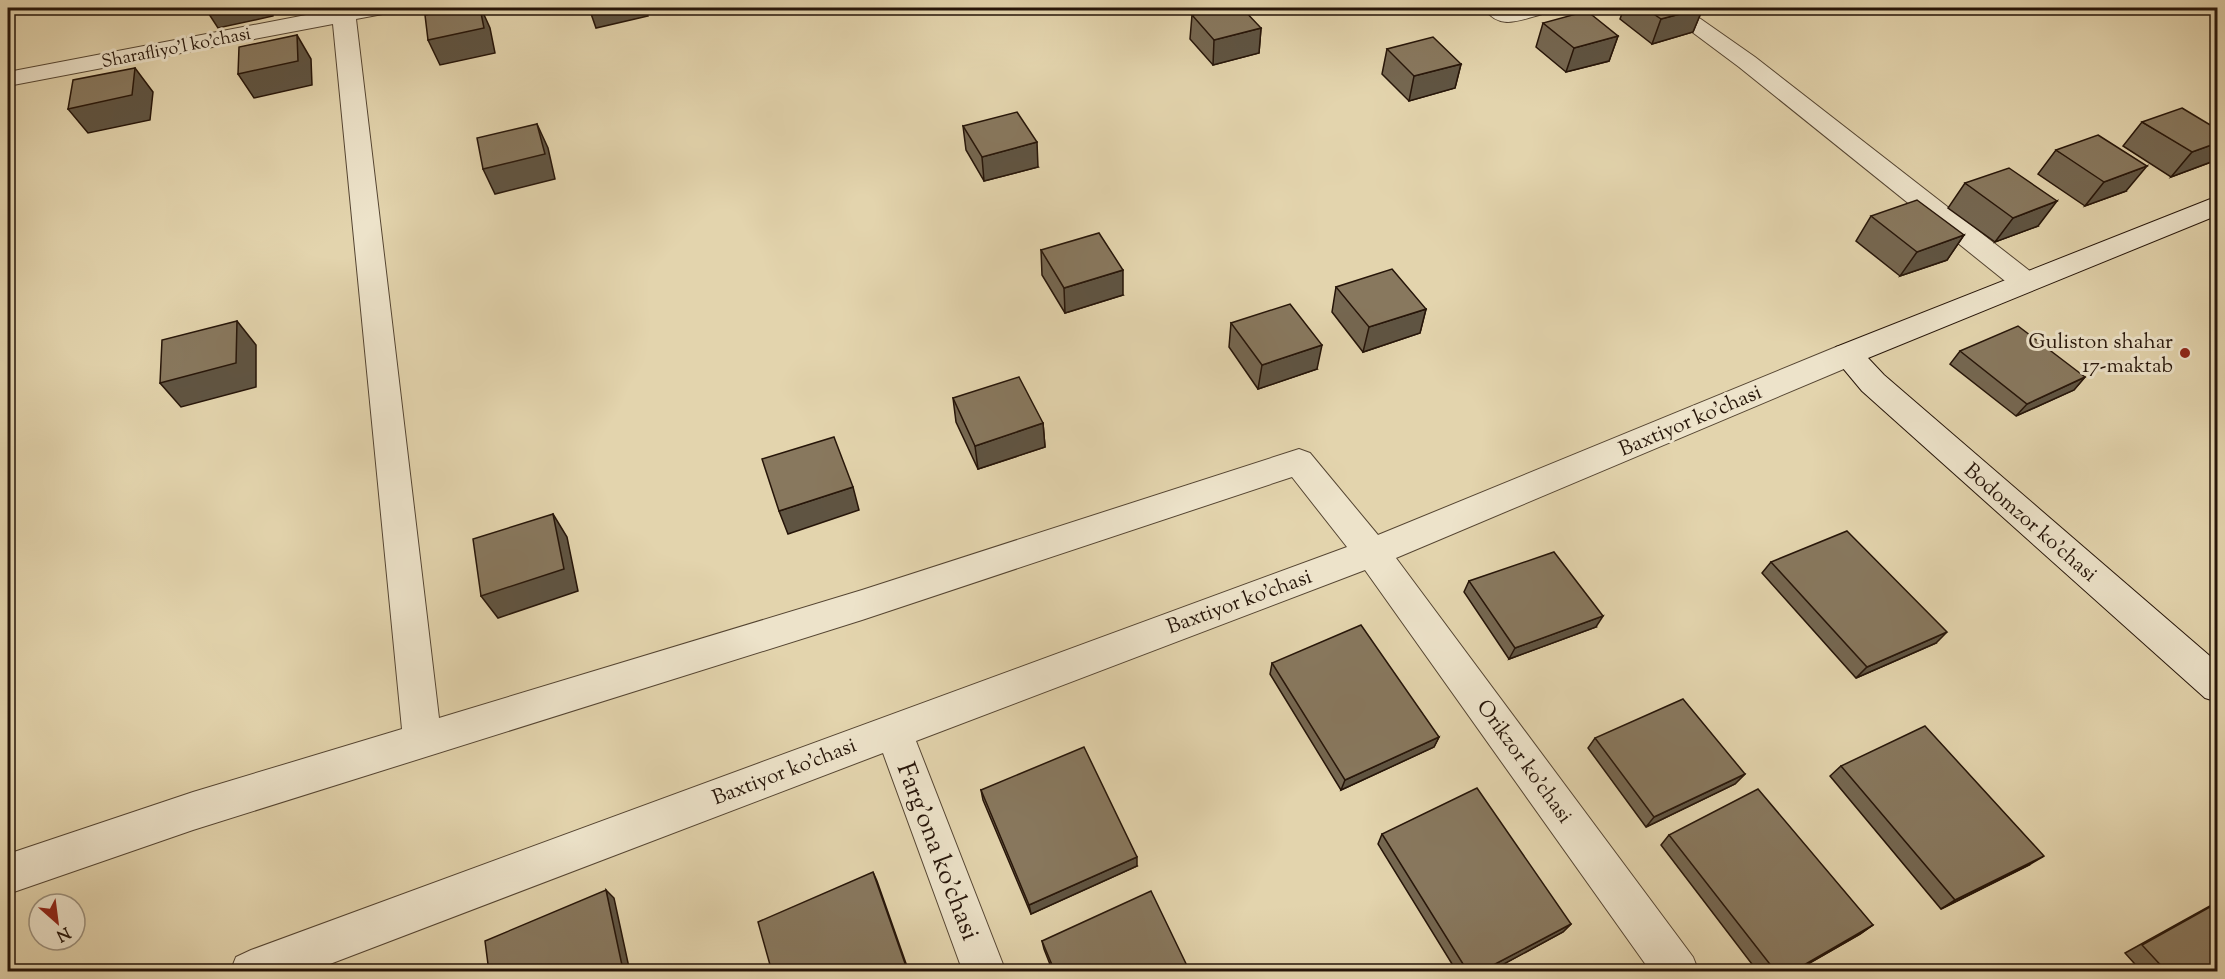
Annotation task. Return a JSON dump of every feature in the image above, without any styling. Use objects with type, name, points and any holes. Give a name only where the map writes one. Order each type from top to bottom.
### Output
[{"type":"street","name":"Sharafliyo'l ko'chasi","points":[[8,79],[343,11],[380,8]]},
{"type":"street","points":[[1495,8],[1505,17],[1538,8]]},
{"type":"street","points":[[1671,8],[1747,62],[2025,282]]},
{"type":"street","points":[[8,874],[194,811],[422,740],[343,11]]},
{"type":"street","name":"Baxtiyor ko'chasi","points":[[276,967],[892,730],[1371,553],[1847,355],[2217,205]]},
{"type":"street","name":"Bodomzor ko'chasi","points":[[1847,355],[1874,383],[2217,686]]},
{"type":"street","name":"Orikzor ko'chasi","points":[[422,740],[862,605],[1299,462],[1400,588],[1678,972]]},
{"type":"street","name":"Farg'ona ko'chasi","points":[[892,730],[912,775],[984,972]]},
{"type":"building","points":[[460,8],[480,8],[484,28],[428,40],[425,15]]},
{"type":"building","points":[[1222,8],[1242,8],[1261,28],[1214,40],[1192,15]]},
{"type":"building","points":[[1645,8],[1703,8],[1661,19]]},
{"type":"building","points":[[1587,11],[1618,36],[1574,48],[1543,23]]},
{"type":"building","points":[[297,35],[298,61],[238,74],[239,47]]},
{"type":"building","points":[[1433,37],[1461,64],[1414,76],[1387,49]]},
{"type":"building","points":[[135,68],[132,95],[68,109],[73,80]]},
{"type":"building","points":[[2182,108],[2217,129],[2217,143],[2192,152],[2142,122]]},
{"type":"building","points":[[1017,112],[1037,142],[982,157],[963,126]]},
{"type":"building","points":[[537,124],[545,154],[483,169],[477,138]]},
{"type":"building","points":[[2098,135],[2147,166],[2104,182],[2056,150]]},
{"type":"building","points":[[2009,168],[2057,201],[2013,218],[1965,183]]},
{"type":"building","points":[[1917,200],[1964,235],[1917,252],[1871,216]]},
{"type":"building","points":[[1099,233],[1123,270],[1064,288],[1041,250]]},
{"type":"building","points":[[1392,269],[1426,309],[1369,327],[1336,287]]},
{"type":"building","points":[[1290,304],[1322,345],[1262,365],[1231,323]]},
{"type":"building","points":[[237,321],[236,363],[160,383],[162,340]]},
{"type":"building","points":[[2018,326],[2085,377],[2027,404],[1960,351]]},
{"type":"building","points":[[1019,377],[1043,423],[975,446],[953,398]]},
{"type":"building","points":[[834,437],[853,487],[779,511],[762,459]]},
{"type":"building","points":[[553,514],[564,569],[481,596],[473,539]]},
{"type":"building","points":[[1847,531],[1947,632],[1867,667],[1771,562]]},
{"type":"building","points":[[1554,552],[1603,616],[1515,648],[1469,581]]},
{"type":"building","points":[[1361,625],[1439,737],[1345,780],[1272,663]]},
{"type":"building","points":[[1683,699],[1745,774],[1654,817],[1595,738]]},
{"type":"building","points":[[1925,726],[2044,856],[1955,900],[1841,766]]},
{"type":"building","points":[[1084,747],[1137,857],[1029,905],[981,790]]},
{"type":"building","points":[[1477,788],[1571,924],[1480,972],[1468,972],[1382,834]]},
{"type":"building","points":[[1758,789],[1873,925],[1792,972],[1776,972],[1669,835]]},
{"type":"building","points":[[873,872],[908,972],[772,972],[758,922]]},
{"type":"building","points":[[606,890],[623,970],[620,972],[489,972],[485,941]]},
{"type":"building","points":[[1151,891],[1190,972],[1055,972],[1042,941]]},
{"type":"building","points":[[2217,903],[2217,972],[2167,972],[2142,945]]},
{"type":"place","name":"Guliston shahar 17-maktab","points":[[2185,353]]}]
